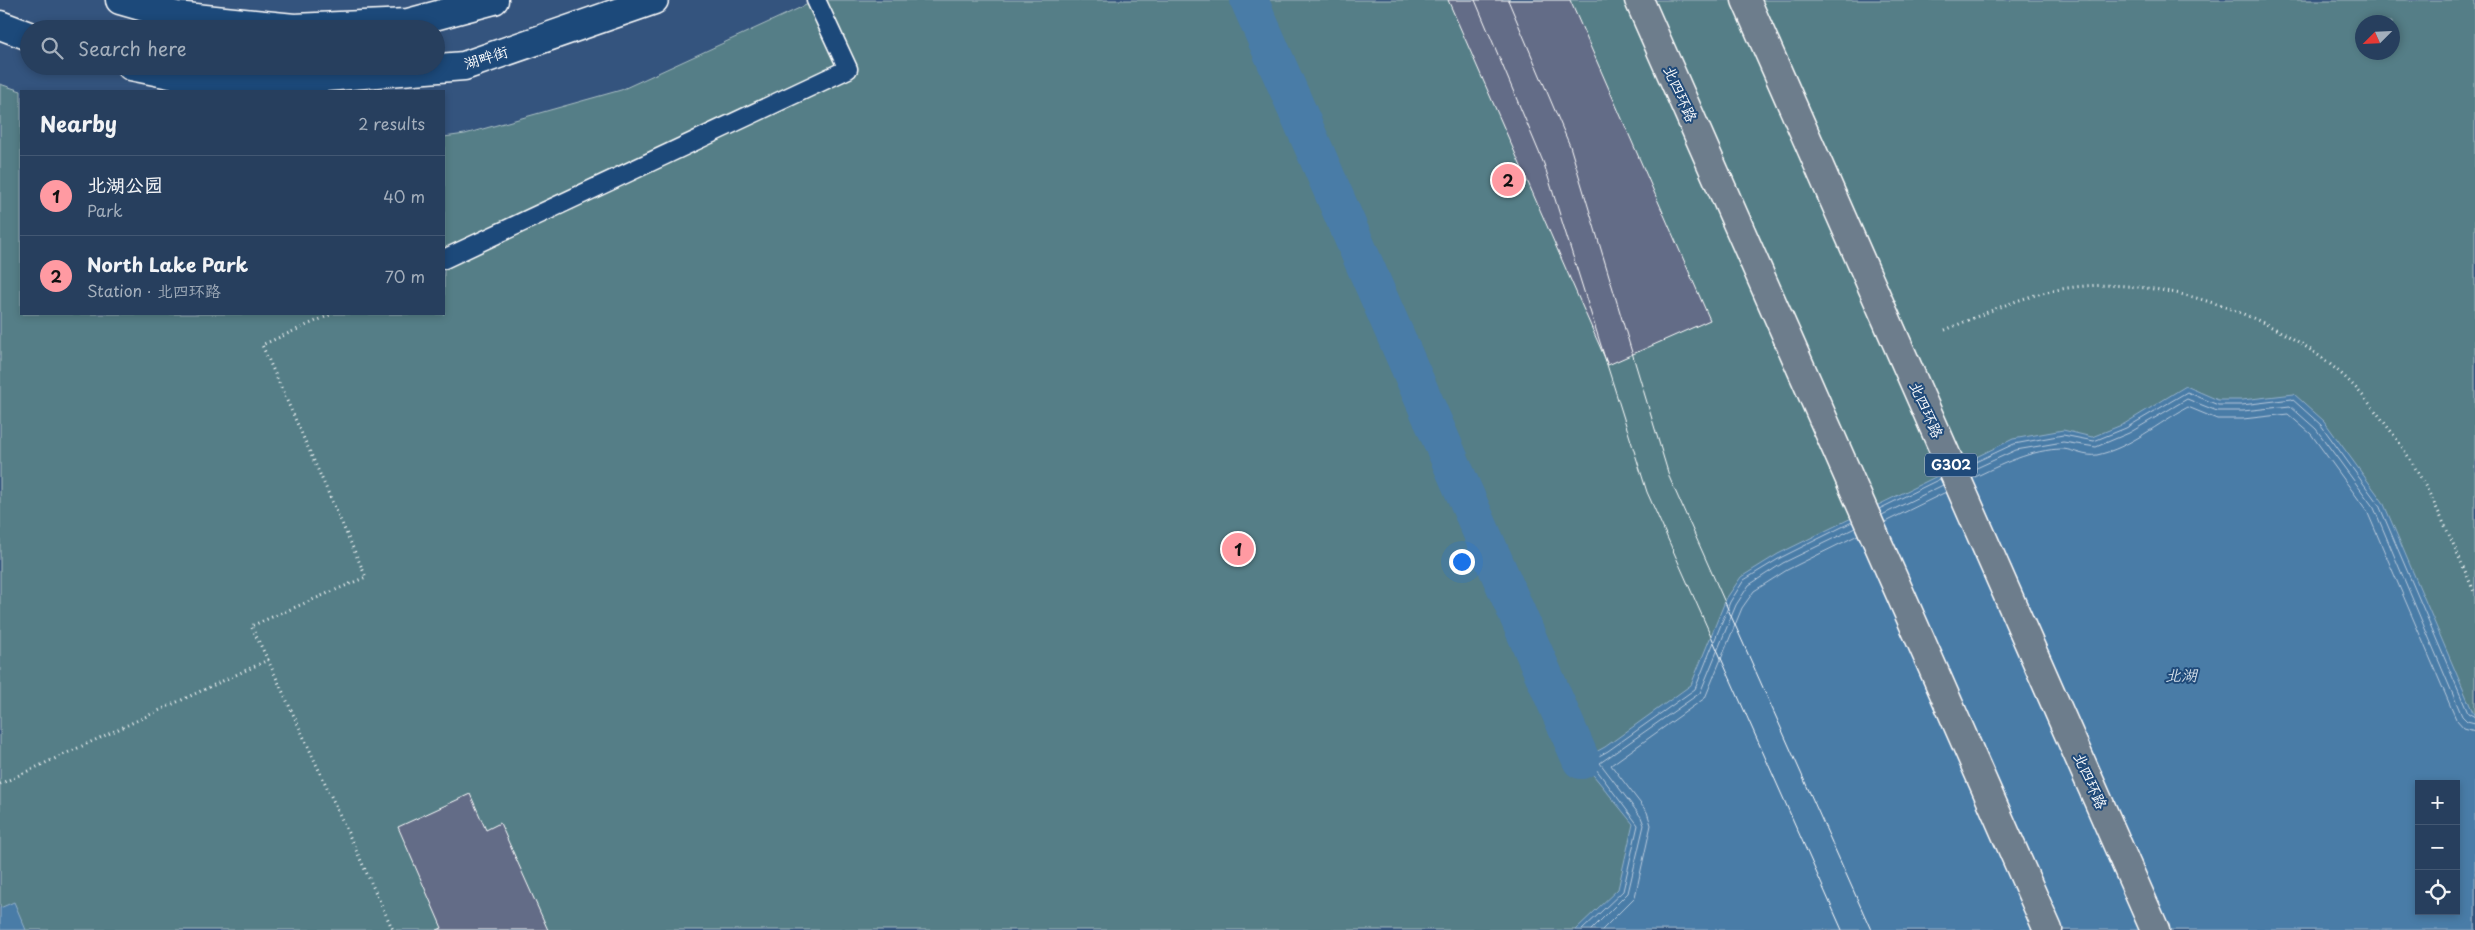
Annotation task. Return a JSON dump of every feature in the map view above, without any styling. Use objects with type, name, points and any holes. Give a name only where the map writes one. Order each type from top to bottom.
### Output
[{"type":"highway","name":"北四环路","points":[[1639,0],[2048,930]]},
{"type":"highway","name":"北四环路","points":[[1746,0],[2155,930]]},
{"type":"main road","points":[[120,0],[176,16],[215,20]]},
{"type":"main road","points":[[419,20],[494,0]]},
{"type":"main road","name":"湖畔街","points":[[445,68],[464,66],[654,0]]},
{"type":"main road","points":[[0,25],[20,33]]},
{"type":"main road","name":"湖畔街","points":[[175,75],[224,85],[350,75]]},
{"type":"lane","points":[[445,260],[848,69],[816,0]]},
{"type":"path","points":[[1945,330],[1992,310],[2052,291],[2112,284],[2179,293],[2249,315],[2304,346],[2351,383],[2390,431],[2429,490],[2475,594]]},
{"type":"path","points":[[330,315],[262,345],[366,576],[251,626],[393,930]]},
{"type":"path","points":[[0,784],[268,660]]},
{"type":"green space","points":[[817,0],[2475,0],[2475,930],[0,930],[0,84],[20,91],[20,315],[445,315],[445,137],[465,134],[621,90]]},
{"type":"water","name":"北湖","points":[[2186,386],[2218,400],[2242,400],[2294,394],[2324,421],[2383,502],[2475,717],[2475,930],[1575,930],[1618,889],[1633,824],[1581,760],[1605,747],[1691,685],[1726,599],[1741,577],[1778,554],[2013,439],[2063,430],[2092,437],[2124,424]]},
{"type":"water","points":[[14,902],[26,930],[0,930],[0,908]]},
{"type":"building","points":[[1448,0],[1570,0],[1710,320],[1608,365]]},
{"type":"building","points":[[470,794],[486,830],[500,823],[548,930],[437,930],[442,928],[398,827]]},
{"type":"waterway","points":[[1249,0],[1581,760]]},
{"type":"tram line","points":[[1475,0],[1544,164],[1647,492],[1842,930]]},
{"type":"tram line","points":[[1508,0],[1570,146],[1670,479],[1871,930]]},
{"type":"place","name":"North Lake Park","points":[[1508,180]]},
{"type":"place","name":"北湖公园","points":[[1238,549]]}]
